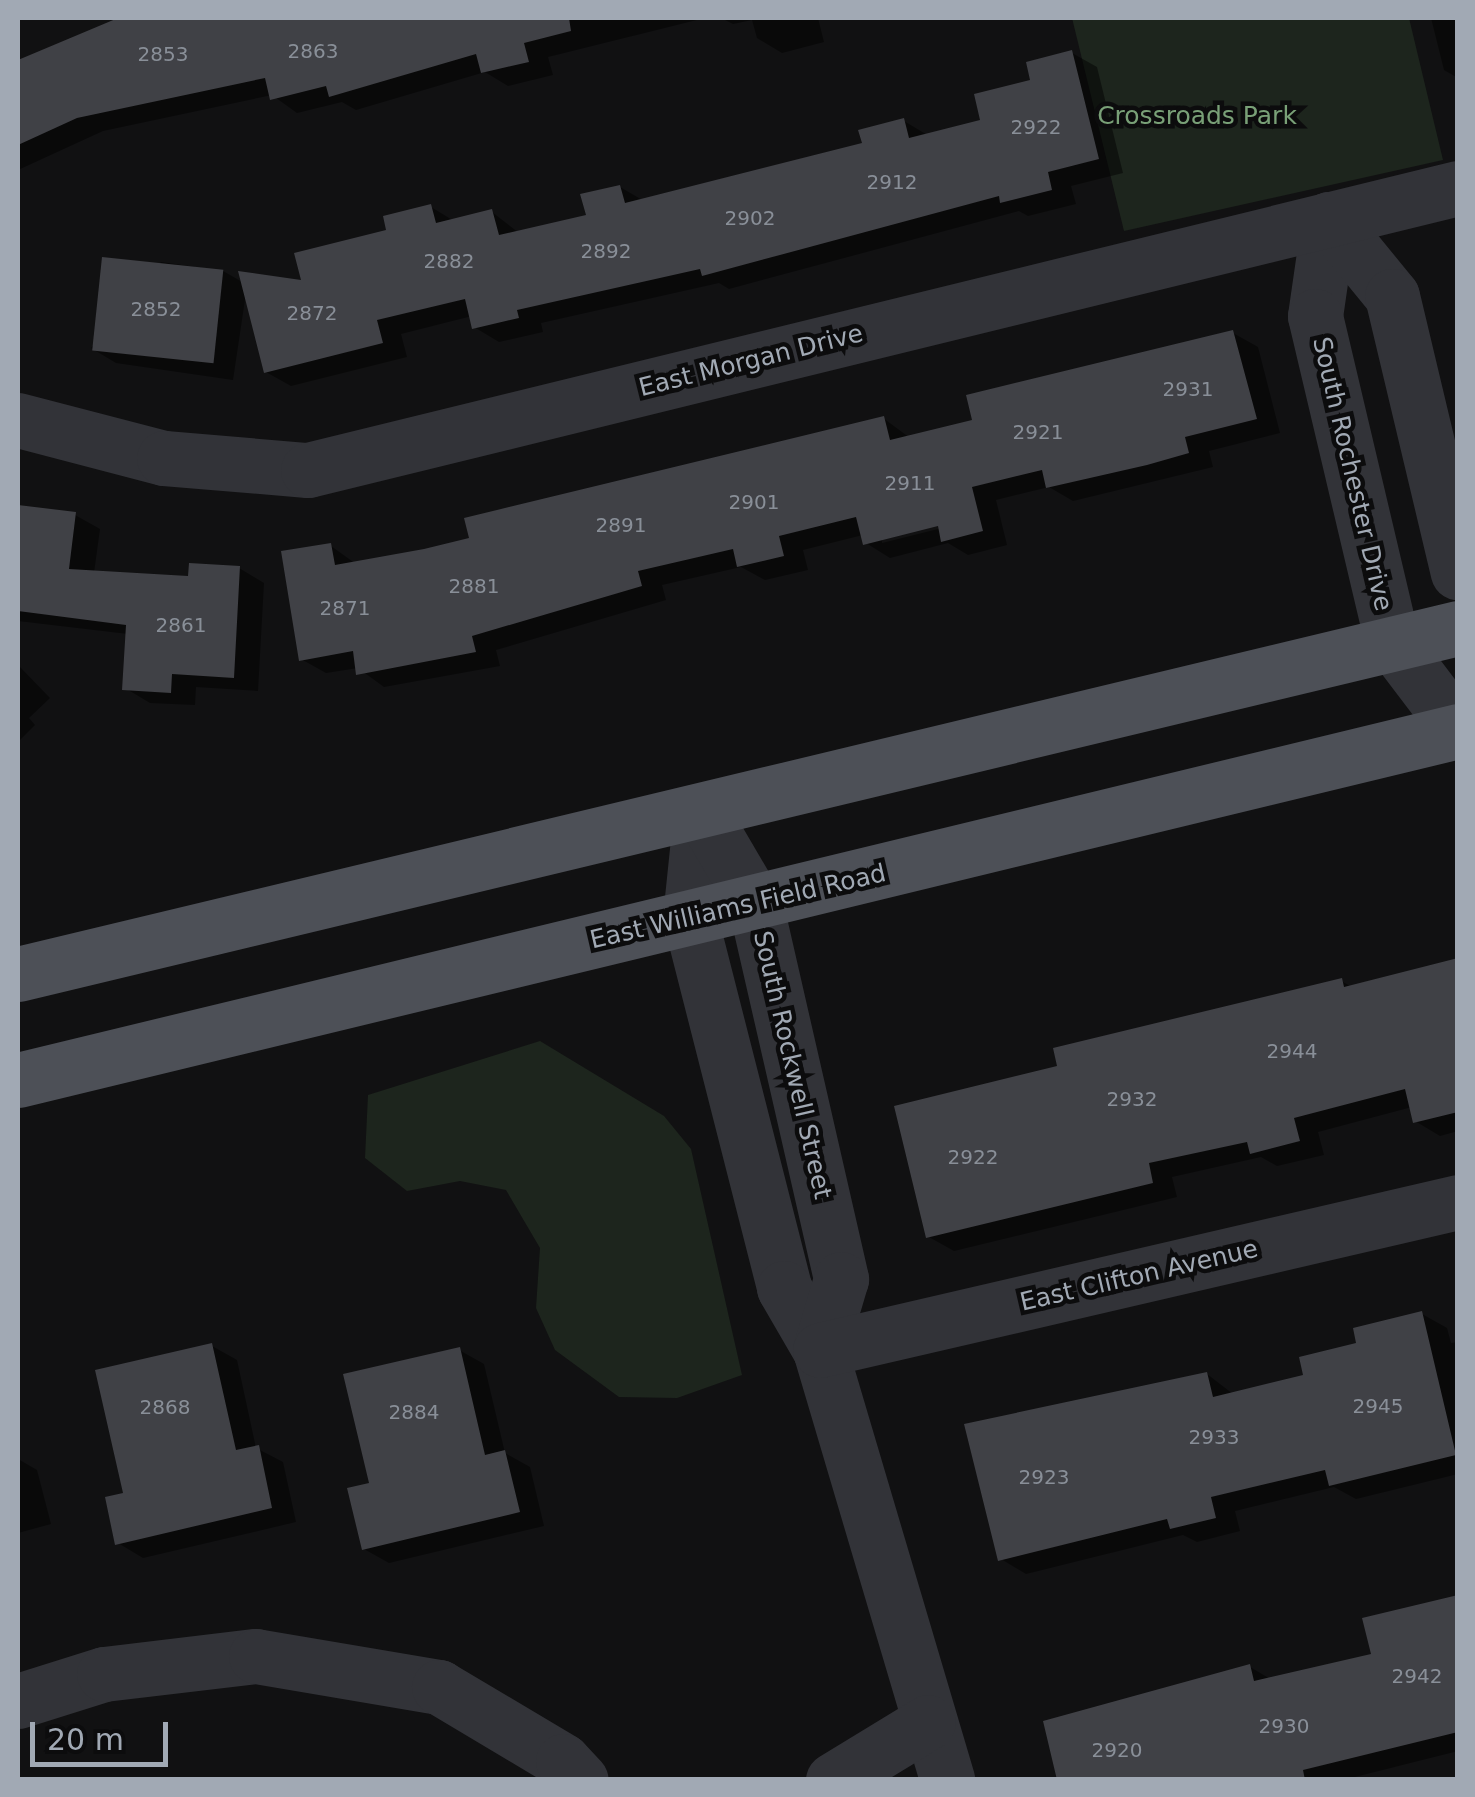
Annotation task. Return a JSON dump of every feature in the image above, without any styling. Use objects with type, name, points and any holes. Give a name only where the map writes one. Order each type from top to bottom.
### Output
[{"type":"main road","points":[[18,974],[1458,628]]},
{"type":"main road","name":"East Williams Field Road","points":[[18,1080],[1458,731]]},
{"type":"street","name":"East Morgan Drive","points":[[29,425],[164,458],[308,470],[1458,188]]},
{"type":"street","points":[[1329,219],[1392,296],[1458,572]]},
{"type":"street","name":"South Rochester Drive","points":[[1329,219],[1314,316],[1392,642],[1458,731]]},
{"type":"street","points":[[701,811],[690,918],[784,1288],[820,1350],[947,1780]]},
{"type":"street","name":"South Rockwell Street","points":[[701,811],[756,903],[841,1278],[820,1350]]},
{"type":"street","name":"East Clifton Avenue","points":[[820,1350],[1458,1202]]},
{"type":"street","points":[[18,1701],[104,1674],[256,1656],[440,1687],[562,1761],[581,1780]]},
{"type":"street","points":[[832,1780],[928,1722]]},
{"type":"green space","name":"Crossroads Park","points":[[1072,18],[1409,18],[1443,160],[1124,231]]},
{"type":"green space","points":[[540,1041],[664,1116],[691,1149],[742,1375],[677,1398],[619,1397],[555,1350],[536,1308],[540,1248],[506,1190],[460,1181],[407,1191],[365,1158],[368,1095]]},
{"type":"building","points":[[118,18],[569,18],[571,31],[524,43],[529,62],[481,73],[476,54],[329,97],[326,86],[270,100],[265,78],[77,118],[18,145],[18,60]]},
{"type":"building","points":[[1072,50],[1099,159],[1048,172],[1052,190],[1000,203],[999,196],[702,276],[700,269],[517,310],[519,318],[472,329],[465,299],[377,320],[383,343],[264,373],[238,271],[301,280],[294,253],[386,230],[383,216],[431,204],[436,223],[492,209],[499,235],[586,215],[580,194],[620,185],[625,203],[862,143],[858,130],[904,118],[909,138],[980,120],[974,94],[1030,80],[1026,62]]},
{"type":"building","points":[[102,257],[223,270],[214,363],[92,350]]},
{"type":"building","points":[[1233,330],[1257,419],[1185,437],[1189,453],[1147,465],[1046,488],[1042,470],[972,487],[983,531],[941,542],[938,526],[863,545],[856,517],[779,536],[784,556],[737,567],[733,549],[638,571],[642,586],[472,636],[476,652],[356,675],[353,651],[299,661],[281,551],[331,543],[335,565],[424,549],[469,538],[464,518],[884,416],[890,440],[972,420],[966,395]]},
{"type":"building","points":[[18,505],[76,512],[69,569],[188,576],[189,563],[240,566],[234,678],[172,674],[171,693],[122,690],[126,625],[18,611]]},
{"type":"building","points":[[1458,958],[1458,1112],[1413,1123],[1405,1089],[1294,1118],[1300,1141],[1250,1154],[1247,1142],[1149,1163],[1153,1183],[926,1238],[894,1106],[1057,1066],[1053,1048],[1342,978],[1344,987]]},
{"type":"building","points":[[1422,1311],[1456,1455],[1329,1486],[1325,1470],[1211,1497],[1216,1518],[1170,1529],[1167,1519],[998,1561],[964,1424],[1207,1372],[1213,1397],[1303,1375],[1299,1357],[1356,1343],[1353,1328]]},
{"type":"building","points":[[212,1343],[236,1450],[259,1445],[272,1508],[115,1545],[105,1497],[123,1493],[95,1370]]},
{"type":"building","points":[[460,1347],[485,1455],[505,1450],[520,1512],[362,1550],[347,1488],[369,1483],[343,1374]]},
{"type":"building","points":[[1458,1595],[1458,1732],[1303,1770],[1305,1780],[1057,1780],[1043,1721],[1250,1664],[1254,1681],[1371,1654],[1362,1618]]}]
